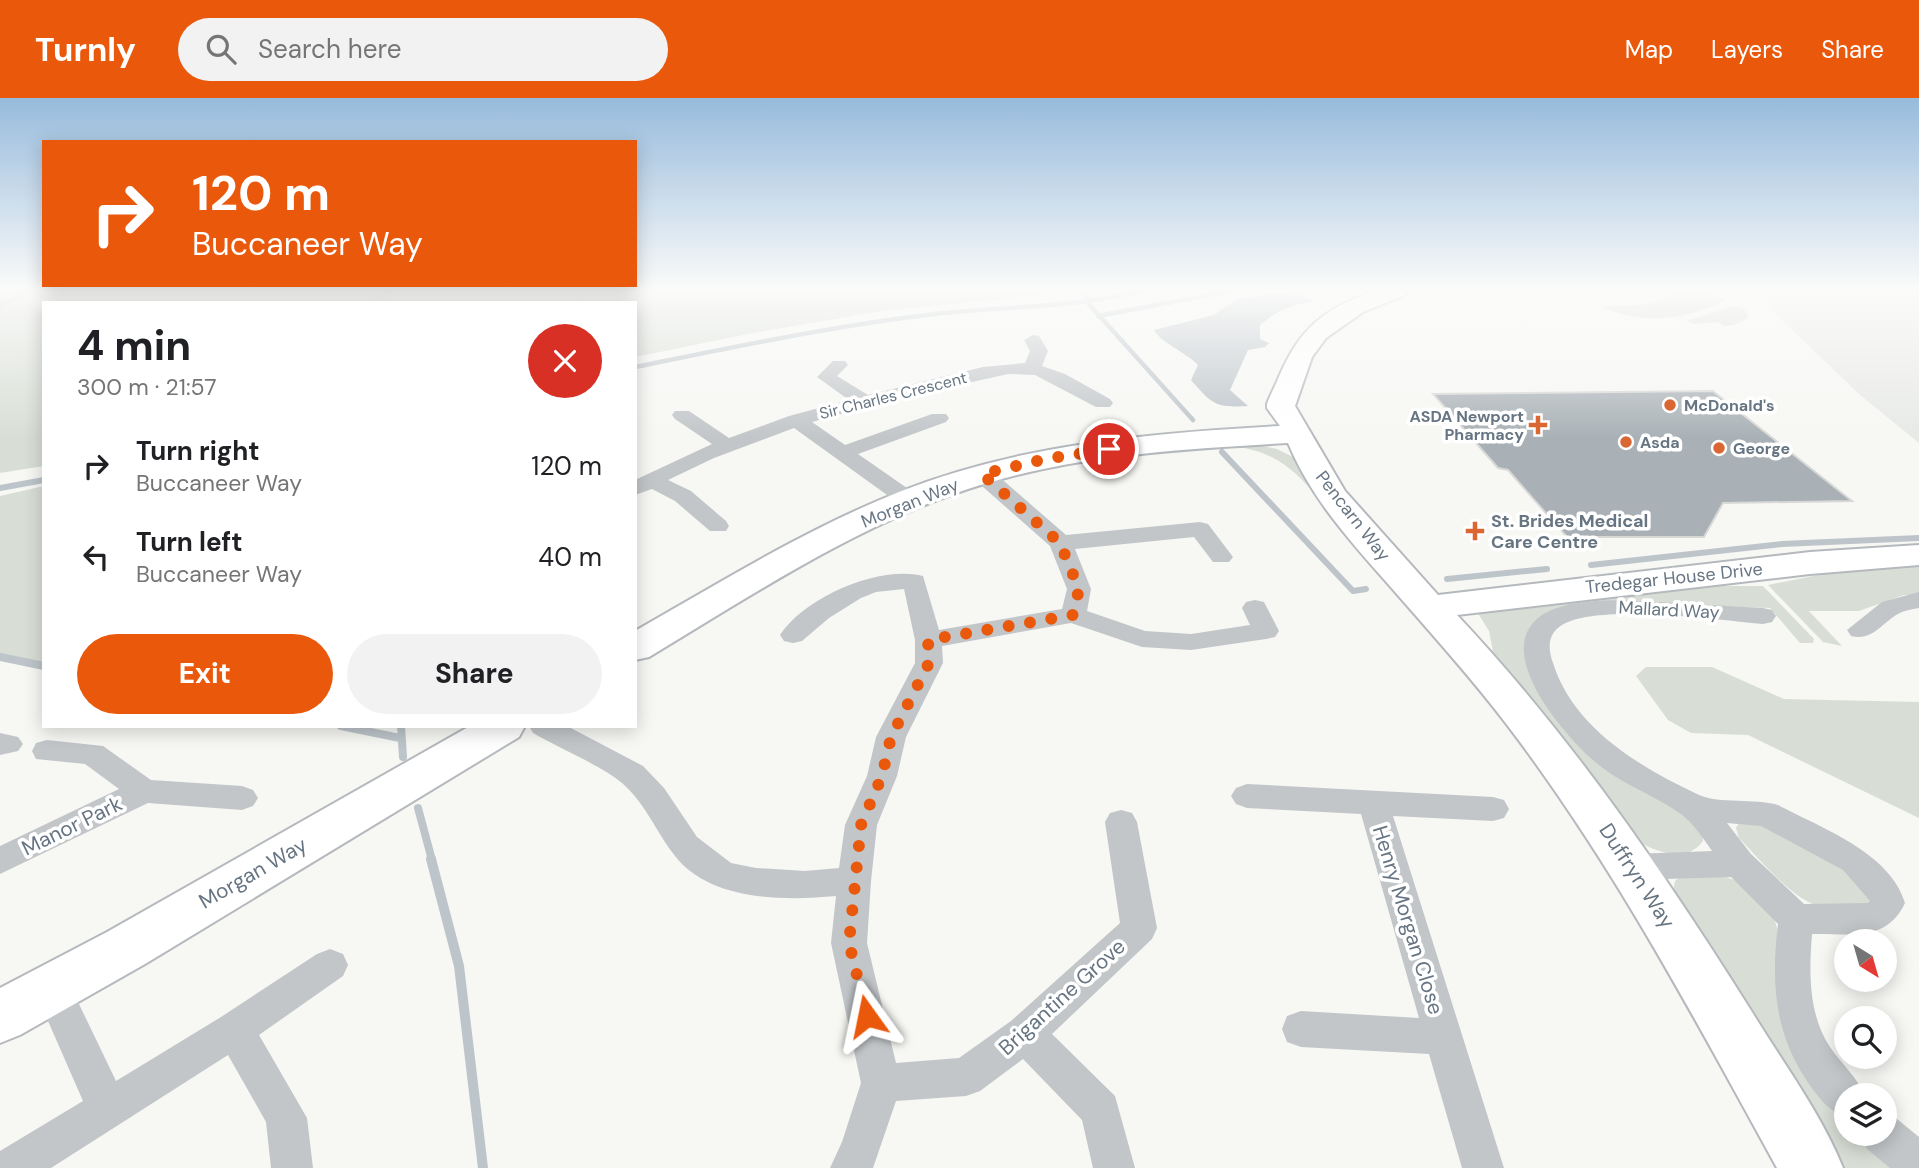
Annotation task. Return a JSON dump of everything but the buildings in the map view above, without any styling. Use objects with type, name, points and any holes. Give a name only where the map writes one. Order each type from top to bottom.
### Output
[{"type":"street","points":[[1032,340],[1039,351],[1032,369],[1103,403]]},
{"type":"street","name":"Pencarn Way","points":[[1313,340],[1294,369],[1290,384],[1282,393],[1281,408],[1294,425],[1332,497],[1429,607]]},
{"type":"street","points":[[839,365],[826,377],[864,401]]},
{"type":"street","name":"Sir Charles Crescent","points":[[643,484],[727,444],[796,420],[982,373],[1032,369]]},
{"type":"street","points":[[660,423],[684,412],[727,444]]},
{"type":"street","points":[[842,453],[939,418]]},
{"type":"street","name":"Sir Charles Crescent","points":[[796,420],[909,500]]},
{"type":"street","name":"Morgan Way","points":[[637,647],[797,556],[909,500],[982,474],[1046,459],[1294,425]]},
{"type":"street","points":[[982,474],[1060,543],[1079,589],[1073,615]]},
{"type":"street","points":[[643,484],[683,496],[718,526]]},
{"type":"street","points":[[1060,543],[1200,529],[1220,557]]},
{"type":"street","name":"Tredegar House Drive","points":[[1429,607],[1810,563],[1919,555]]},
{"type":"street","points":[[793,635],[808,621],[842,600],[872,586],[917,574],[929,663],[891,737],[882,776],[861,825],[854,881],[849,943],[881,1083],[860,1150],[851,1168]]},
{"type":"street","points":[[1860,630],[1891,607],[1919,600]]},
{"type":"street","name":"Duffryn Way","points":[[1429,607],[1542,741],[1633,867],[1812,1168]]},
{"type":"street","points":[[928,640],[1073,615],[1142,639],[1191,642],[1266,631],[1255,608]]},
{"type":"street","name":"Mallard Way","points":[[1695,808],[1767,814],[1855,861],[1873,880],[1888,903],[1880,914],[1870,918],[1796,919],[1739,863],[1695,808],[1630,771],[1584,736],[1550,690],[1536,657],[1535,643],[1548,622],[1560,615],[1590,608],[1763,615]]},
{"type":"street","name":"Morgan Way","points":[[0,1017],[53,989],[501,728]]},
{"type":"street","points":[[547,728],[632,774],[653,796],[685,846],[722,875],[756,882],[805,885],[854,881]]},
{"type":"street","name":"Manor Park","points":[[47,751],[92,754],[144,791]]},
{"type":"street","name":"Manor Park","points":[[0,861],[144,791],[242,798]]},
{"type":"street","name":"Henry Morgan Close","points":[[1247,796],[1493,809]]},
{"type":"street","name":"Henry Morgan Close","points":[[1373,802],[1483,1168]]},
{"type":"street","name":"Brigantine Grove","points":[[881,1083],[966,1077],[1025,1034],[1139,928],[1121,822]]},
{"type":"street","points":[[1633,867],[1739,863]]},
{"type":"street","points":[[1796,919],[1791,986],[1795,1015],[1803,1038],[1834,1083]]},
{"type":"street","points":[[12,1168],[235,1030],[330,965]]},
{"type":"street","points":[[53,989],[108,1109]]},
{"type":"street","name":"Henry Morgan Close","points":[[1301,1029],[1443,1037]]},
{"type":"street","points":[[235,1030],[286,1118],[292,1168]]},
{"type":"street","points":[[1025,1034],[1100,1110],[1114,1168]]},
{"type":"street","points":[[1896,1146],[1919,1165]]},
{"type":"shaded area","points":[[0,340],[42,340],[42,466],[0,473]]},
{"type":"shaded area","points":[[637,340],[719,340],[637,357]]},
{"type":"shaded area","points":[[1163,340],[1262,340],[1269,343],[1265,347],[1248,350],[1230,390],[1248,406],[1221,405],[1210,399],[1191,380],[1198,365]]},
{"type":"shaded area","points":[[1803,340],[1919,340],[1919,443],[1859,394]]},
{"type":"shaded area","points":[[1249,443],[1277,449],[1293,457],[1343,530],[1307,485],[1280,462],[1246,448],[1224,446]]},
{"type":"shaded area","points":[[42,486],[42,666],[0,657],[0,496]]},
{"type":"shaded area","points":[[1919,566],[1919,595],[1904,595],[1859,611],[1809,611],[1842,646],[1823,642],[1768,585],[1833,572]]},
{"type":"shaded area","points":[[1704,586],[1763,586],[1814,639],[1813,643],[1800,643],[1770,608],[1601,602],[1542,618],[1539,687],[1702,829],[1703,841],[1696,848],[1670,854],[1634,839],[1494,657],[1489,631],[1476,610]]},
{"type":"shaded area","points":[[1646,667],[1712,667],[1784,699],[1919,702],[1919,818],[1748,735],[1691,733],[1668,720],[1636,676]]},
{"type":"shaded area","points":[[1742,818],[1839,858],[1871,900],[1868,905],[1824,907],[1801,898],[1778,879],[1739,838],[1736,828]]},
{"type":"shaded area","points":[[1717,873],[1736,881],[1772,912],[1834,1105],[1834,1146],[1878,1146],[1905,1168],[1836,1168],[1673,892],[1675,881],[1679,878]]},
{"type":"waterway","points":[[637,367],[769,340]]},
{"type":"waterway","points":[[1121,340],[1193,420]]},
{"type":"waterway","points":[[1222,452],[1353,591],[1366,589]]},
{"type":"waterway","points":[[0,488],[42,480]]},
{"type":"waterway","points":[[1591,565],[1782,544],[1919,538]]},
{"type":"waterway","points":[[1447,579],[1547,569]]},
{"type":"waterway","points":[[0,657],[42,666]]},
{"type":"waterway","points":[[351,728],[400,738]]},
{"type":"waterway","points":[[401,728],[403,757]]},
{"type":"waterway","points":[[418,808],[432,860]]},
{"type":"waterway","points":[[431,859],[459,966],[483,1168]]},
{"type":"place","name":"McDonald's","points":[[1670,405]]},
{"type":"place","name":"ASDA Newport Pharmacy","points":[[1538,425]]},
{"type":"place","name":"Asda","points":[[1626,442]]},
{"type":"place","name":"George","points":[[1719,448]]},
{"type":"place","name":"St. Brides Medical Care Centre","points":[[1475,531]]},
{"type":"route","points":[[867,1016],[849,943],[861,825],[882,776],[891,737],[929,663],[928,640],[1073,615],[1079,589],[1060,543],[982,474],[1046,459],[1109,449]]}]
